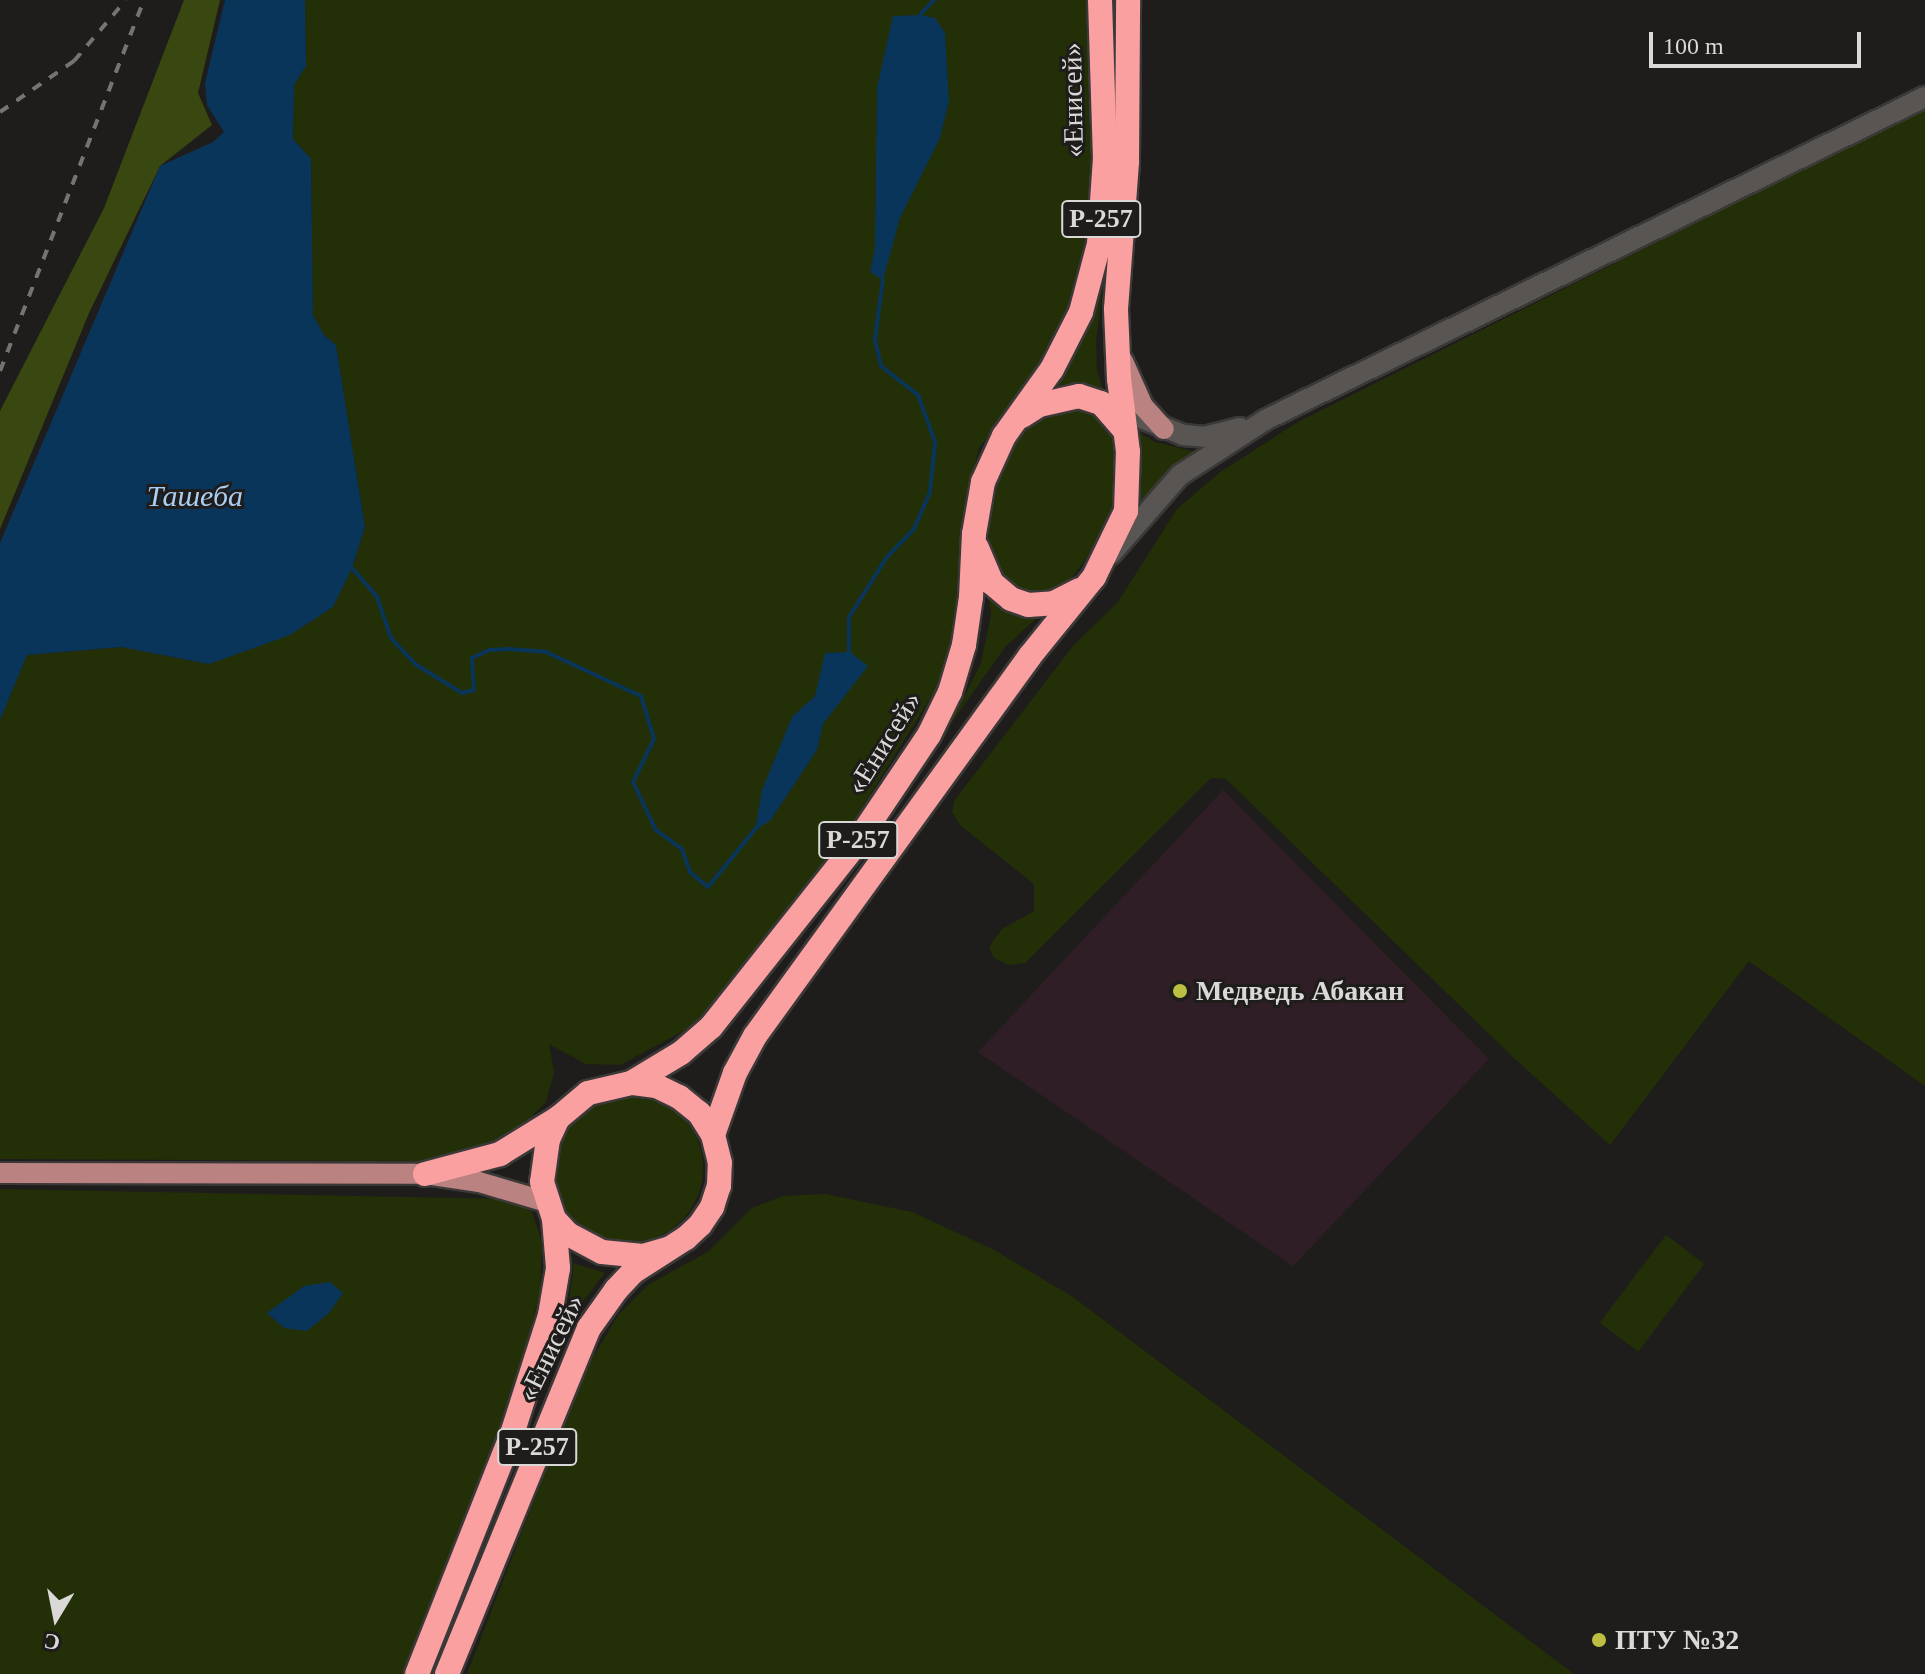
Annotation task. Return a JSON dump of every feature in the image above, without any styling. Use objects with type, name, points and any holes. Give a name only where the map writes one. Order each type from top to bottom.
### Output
[{"type":"highway","name":"«Енисей»","points":[[417,1674],[513,1431],[550,1315],[558,1268],[550,1210],[542,1182],[544,1154],[558,1118],[588,1093],[631,1083],[681,1053],[711,1027],[855,845],[929,735],[950,692],[964,645],[971,597],[974,534],[983,482],[992,457],[1052,369],[1081,312],[1099,244],[1105,159],[1100,0]]},
{"type":"highway","name":"«Енисей»","points":[[713,1135],[735,1073],[755,1036],[1080,590],[1103,563],[1126,511],[1128,467],[1116,415],[1127,161],[1128,0]]},
{"type":"highway","name":"«Енисей»","points":[[1018,419],[1039,405],[1079,396],[1116,415]]},
{"type":"highway","name":"«Енисей»","points":[[974,534],[992,583],[1011,599],[1028,605],[1054,603],[1080,590]]},
{"type":"highway","name":"«Енисей»","points":[[447,1674],[577,1349],[616,1290],[633,1272],[700,1225],[712,1207],[719,1186],[720,1163],[713,1135],[699,1113],[679,1097],[656,1086],[631,1083]]},
{"type":"highway","points":[[425,1174],[500,1154],[558,1118]]},
{"type":"highway","name":"«Енисей»","points":[[550,1210],[568,1234],[602,1252],[643,1256],[668,1249]]},
{"type":"main road","points":[[1103,563],[1180,475],[1267,419],[1925,97]]},
{"type":"main road","points":[[1117,344],[1143,406],[1164,429]]},
{"type":"main road","points":[[1116,415],[1204,437],[1267,419]]},
{"type":"main road","points":[[0,1173],[425,1174],[479,1182],[550,1210]]},
{"type":"shaded area","points":[[1223,790],[1489,1059],[1293,1266],[978,1052]]},
{"type":"green space","points":[[184,0],[220,0],[198,93],[212,125],[160,166],[89,313],[0,529],[0,411],[104,208]]},
{"type":"green space","points":[[305,0],[1086,0],[1091,160],[1087,246],[1073,307],[1043,364],[979,448],[962,519],[961,598],[953,647],[936,689],[842,840],[700,1022],[620,1065],[586,1064],[549,1044],[554,1072],[546,1102],[529,1119],[492,1145],[421,1161],[0,1159],[0,720],[27,655],[121,647],[209,664],[333,607],[352,568],[365,527],[336,345],[324,335],[313,315],[311,159],[293,139],[294,85],[306,66]]},
{"type":"green space","points":[[1925,108],[1925,1086],[1749,961],[1610,1145],[1514,1058],[1226,779],[1211,778],[1025,963],[1009,965],[994,958],[989,947],[1002,929],[1034,911],[1034,884],[961,826],[952,812],[954,801],[1073,646],[1118,602],[1177,509],[1219,473],[1298,422]]},
{"type":"green space","points":[[1109,238],[1096,342],[1097,371],[1104,393],[1070,383],[1051,387]]},
{"type":"green space","points":[[1080,407],[1098,414],[1111,429],[1117,450],[1118,481],[1104,535],[1073,576],[1055,588],[1034,592],[1017,588],[1003,577],[993,560],[988,534],[1001,465],[1015,441],[1035,421],[1052,410]]},
{"type":"green space","points":[[1134,429],[1155,442],[1196,452],[1175,467],[1141,500],[1141,451]]},
{"type":"green space","points":[[989,597],[1005,609],[1039,616],[1005,647],[950,725],[981,663],[991,615]]},
{"type":"green space","points":[[628,1093],[657,1099],[681,1115],[697,1139],[703,1168],[697,1197],[681,1221],[657,1237],[628,1243],[599,1237],[575,1221],[559,1197],[553,1168],[559,1139],[575,1115],[599,1099]]},
{"type":"green space","points":[[0,1189],[510,1199],[532,1212],[542,1242],[540,1293],[526,1347],[500,1426],[403,1674],[0,1674]]},
{"type":"green space","points":[[825,1194],[912,1212],[994,1250],[1073,1297],[1574,1674],[467,1674],[584,1372],[619,1314],[648,1285],[709,1251],[752,1208],[783,1196]]},
{"type":"green space","points":[[1666,1235],[1704,1264],[1638,1352],[1600,1323]]},
{"type":"green space","points":[[573,1263],[605,1273],[564,1325],[573,1274]]},
{"type":"water","name":"Ташеба","points":[[225,0],[305,0],[306,66],[294,85],[293,139],[311,159],[313,315],[324,335],[336,345],[365,527],[352,568],[333,607],[290,635],[209,664],[121,647],[27,655],[0,720],[0,543],[160,166],[213,142],[224,132],[207,105],[205,83]]},
{"type":"water","points":[[893,16],[935,18],[945,33],[949,101],[940,138],[900,218],[883,280],[870,272],[875,248],[877,88]]},
{"type":"water","points":[[850,652],[868,666],[823,724],[817,750],[770,821],[755,830],[762,790],[792,717],[815,696],[825,653]]},
{"type":"water","points":[[330,1282],[343,1293],[329,1313],[307,1331],[284,1328],[267,1313],[304,1286]]},
{"type":"waterway","points":[[920,15],[934,0]]},
{"type":"waterway","points":[[849,654],[849,617],[887,557],[914,529],[930,492],[935,442],[918,395],[881,366],[875,339],[883,280]]},
{"type":"waterway","points":[[352,568],[377,597],[391,638],[415,664],[462,693],[474,690],[472,658],[489,650],[507,649],[546,652],[641,696],[654,739],[633,782],[656,830],[682,849],[690,872],[708,887],[757,827]]},
{"type":"railway","points":[[0,112],[74,61],[126,0]]},
{"type":"railway","points":[[0,371],[144,0]]},
{"type":"place","name":"Медведь Абакан","points":[[1180,991]]},
{"type":"place","name":"ПТУ №32","points":[[1599,1640]]}]
